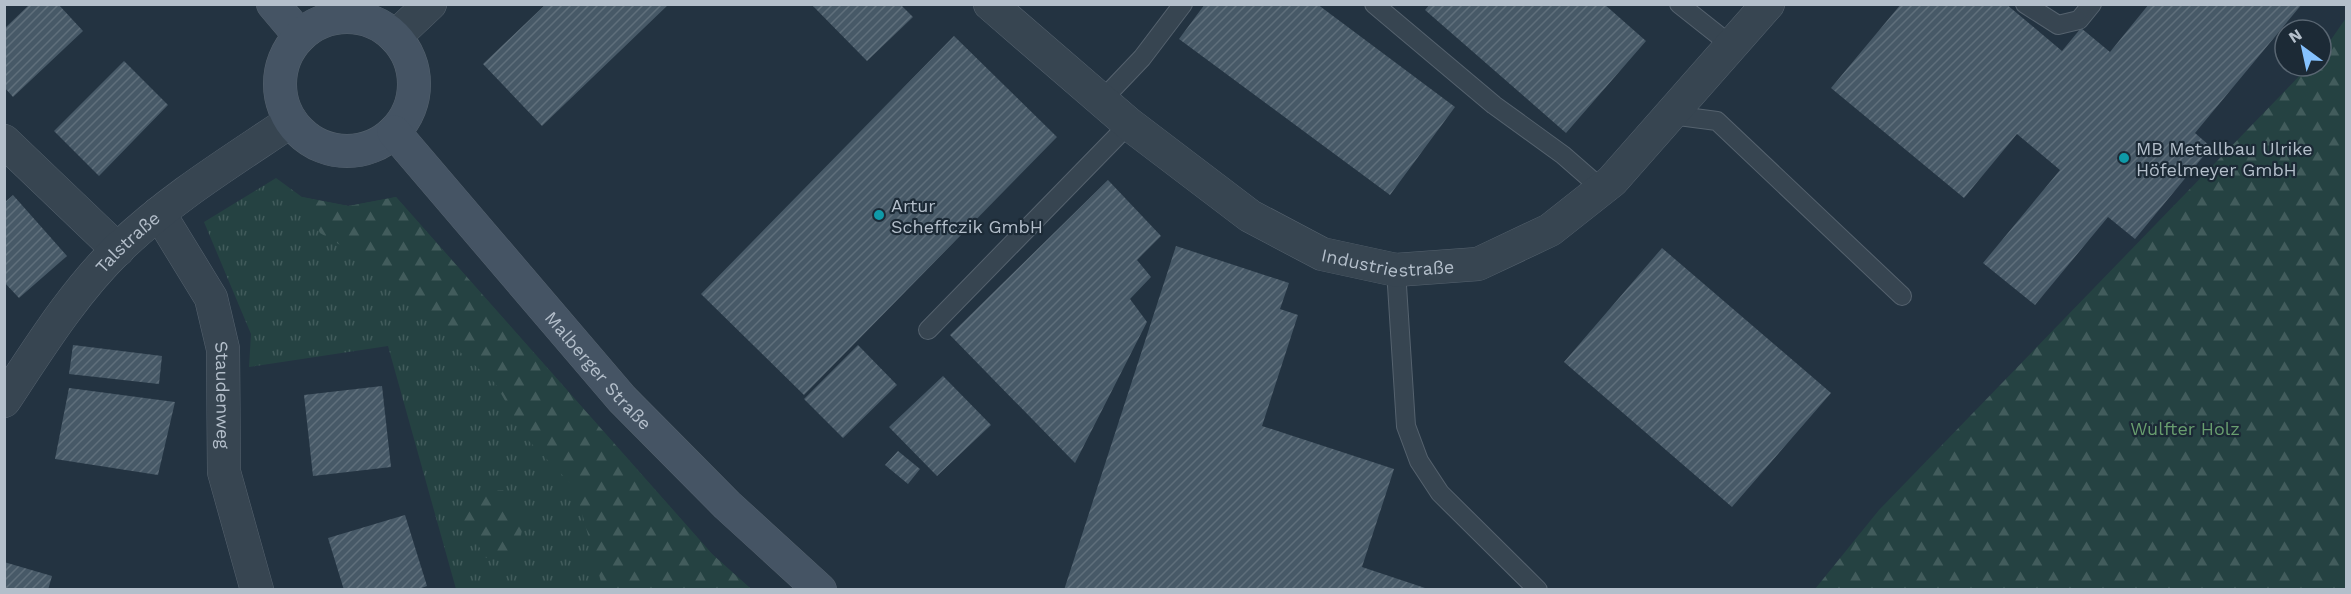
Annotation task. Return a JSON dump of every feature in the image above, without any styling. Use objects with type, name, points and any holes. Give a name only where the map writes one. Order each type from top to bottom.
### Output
[{"type":"street","points":[[273,4],[300,36]]},
{"type":"street","points":[[395,37],[430,4]]},
{"type":"street","name":"Industriestraße","points":[[990,4],[1129,124],[1250,216],[1322,254],[1396,270],[1478,264],[1551,230],[1612,182],[1768,4]]},
{"type":"street","points":[[338,18],[358,18],[378,25],[395,37],[407,54],[414,74],[413,95],[406,115],[394,132],[377,144],[359,151],[339,151],[320,146],[303,135],[291,121],[282,99],[280,77],[287,54],[300,36],[318,24],[338,18]]},
{"type":"street","name":"Talstraße","points":[[4,400],[58,319],[118,250],[159,213],[213,173],[291,121]]},
{"type":"street","name":"Malberger Straße","points":[[394,132],[622,399],[727,506],[820,590]]},
{"type":"street","points":[[4,141],[118,250]]},
{"type":"street","name":"Staudenweg","points":[[159,213],[211,298],[223,349],[224,472],[257,590]]},
{"type":"lane","points":[[1102,100],[1142,58],[1183,4]]},
{"type":"lane","points":[[1374,4],[1494,105],[1563,155],[1602,189]]},
{"type":"lane","points":[[1680,4],[1732,46]]},
{"type":"lane","points":[[2025,4],[2058,25],[2079,20],[2092,4]]},
{"type":"lane","points":[[1671,115],[1717,121],[1902,296]]},
{"type":"lane","points":[[927,330],[1129,124]]},
{"type":"lane","points":[[1396,270],[1406,426],[1419,461],[1440,494],[1538,590]]},
{"type":"green space","name":"Wulfter Holz","points":[[2346,18],[2346,589],[1815,589],[1879,510],[2297,78],[2333,78],[2333,37]]},
{"type":"green space","points":[[276,178],[302,197],[348,206],[396,197],[712,554],[751,589],[456,589],[388,346],[249,367],[251,334],[204,222]]},
{"type":"green space","points":[[302,197],[349,206],[396,197],[712,554],[751,589],[603,589],[575,488],[527,439],[495,383],[462,354],[404,283],[320,233]]},
{"type":"green space","points":[[503,490],[524,521],[516,558],[486,558],[462,519],[474,491]]},
{"type":"building","points":[[30,4],[58,4],[83,31],[13,97],[4,87],[4,29]]},
{"type":"building","points":[[546,4],[669,4],[542,126],[483,64]]},
{"type":"building","points":[[811,4],[900,4],[913,17],[867,61]]},
{"type":"building","points":[[1205,4],[1317,4],[1455,107],[1390,195],[1179,39]]},
{"type":"building","points":[[1430,4],[1604,4],[1646,41],[1566,133],[1425,10]]},
{"type":"building","name":"MB Metallbau Ulrike Höfelmeyer GmbH","points":[[1901,4],[2006,4],[2062,51],[2081,28],[2110,52],[2149,4],[2302,4],[2290,18],[2273,18],[2273,39],[2195,133],[2211,147],[2135,239],[2108,217],[2035,305],[1983,263],[2060,170],[2017,134],[1964,198],[1831,88]]},
{"type":"building","name":"Artur Scheffczik GmbH","points":[[954,36],[1057,137],[804,395],[701,294]]},
{"type":"building","points":[[124,61],[168,105],[99,176],[54,131]]},
{"type":"building","points":[[1108,180],[1161,236],[1137,260],[1151,277],[1130,299],[1147,322],[1075,463],[950,335]]},
{"type":"building","points":[[13,195],[67,256],[19,298],[4,282],[4,203]]},
{"type":"building","points":[[1176,246],[1289,283],[1280,309],[1298,315],[1262,426],[1394,469],[1362,567],[1431,590],[1064,590]]},
{"type":"building","points":[[1662,248],[1831,393],[1732,507],[1564,362]]},
{"type":"building","points":[[73,345],[162,356],[159,384],[69,374]]},
{"type":"building","points":[[858,345],[897,385],[843,438],[804,399]]},
{"type":"building","points":[[943,376],[991,425],[937,476],[889,427]]},
{"type":"building","points":[[382,386],[391,467],[313,476],[304,395]]},
{"type":"building","points":[[69,388],[175,402],[158,475],[55,459]]},
{"type":"building","points":[[898,451],[920,469],[908,484],[885,465]]},
{"type":"building","points":[[405,515],[427,586],[416,590],[344,590],[328,538]]},
{"type":"building","points":[[4,562],[52,576],[48,590],[4,590]]},
{"type":"place","name":"MB Metallbau Ulrike Höfelmeyer GmbH","points":[[2124,158]]},
{"type":"place","name":"Artur Scheffczik GmbH","points":[[879,215]]}]
